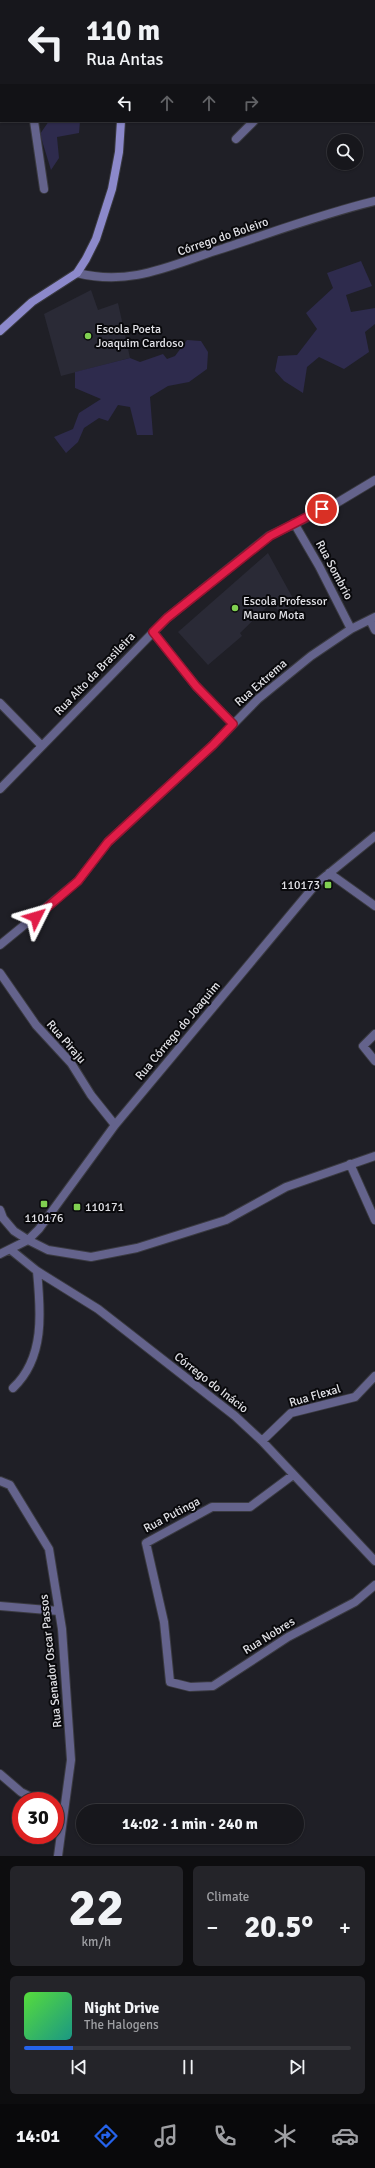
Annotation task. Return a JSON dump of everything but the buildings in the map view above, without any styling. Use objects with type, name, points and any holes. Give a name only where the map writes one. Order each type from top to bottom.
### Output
[{"type":"street","points":[[34,122],[44,189]]},
{"type":"street","points":[[0,331],[32,302],[77,273],[96,239],[105,213],[119,152],[121,122]]},
{"type":"street","points":[[236,139],[253,122]]},
{"type":"street","name":"Córrego do Boleiro","points":[[77,273],[98,278],[123,278],[175,266],[320,216],[375,201]]},
{"type":"street","name":"Rua Alto da Brasileira","points":[[0,789],[167,618],[219,575],[270,536],[335,504],[375,480]]},
{"type":"street","name":"Rua Sombrio","points":[[294,523],[319,566],[351,629]]},
{"type":"street","points":[[372,619],[375,630]]},
{"type":"street","name":"Rua Extrema","points":[[0,945],[78,881],[108,842],[213,745],[278,682],[311,656],[351,629],[372,619]]},
{"type":"street","points":[[153,632],[196,686],[233,724]]},
{"type":"street","points":[[0,703],[42,746]]},
{"type":"street","name":"Rua Córrego do Joaquim","points":[[0,1254],[11,1250],[28,1240],[39,1229],[115,1125],[316,884],[375,836]]},
{"type":"street","points":[[329,873],[375,906]]},
{"type":"street","name":"Rua Piraju","points":[[0,973],[36,1025],[71,1063],[91,1095],[115,1125]]},
{"type":"street","points":[[375,1034],[363,1046],[375,1061]]},
{"type":"street","points":[[0,1210],[3,1218],[14,1231],[28,1240],[48,1250],[91,1257],[137,1248],[226,1220],[286,1187],[375,1156]]},
{"type":"street","points":[[350,1164],[375,1220]]},
{"type":"street","name":"Córrego do Inácio","points":[[11,1250],[37,1272],[98,1309],[235,1416],[262,1441],[375,1560]]},
{"type":"street","points":[[13,1388],[24,1378],[31,1366],[38,1337],[40,1300],[37,1272]]},
{"type":"street","name":"Rua Flexal","points":[[262,1441],[291,1413],[355,1398],[375,1376]]},
{"type":"street","name":"Rua Putinga","points":[[170,1682],[164,1622],[146,1543],[212,1507],[250,1507],[293,1475]]},
{"type":"street","name":"Rua Senador Oscar Passos","points":[[0,1481],[10,1485],[49,1549],[62,1629],[71,1753],[64,1812]]},
{"type":"street","name":"Rua Nobres","points":[[170,1682],[190,1687],[213,1686],[288,1637],[356,1602],[375,1585]]},
{"type":"street","points":[[0,1606],[59,1611]]},
{"type":"street","points":[[0,1774],[21,1792]]},
{"type":"street","name":"Rua Senador Oscar Passos","points":[[58,1856],[60,1844]]},
{"type":"shaded area","points":[[48,122],[80,122],[79,133],[57,137],[59,158],[51,170],[40,134]]},
{"type":"shaded area","points":[[361,261],[372,286],[346,295],[351,312],[375,308],[375,324],[365,332],[369,352],[344,369],[319,357],[307,367],[303,393],[284,381],[275,371],[278,356],[297,355],[317,329],[306,313],[333,288],[327,273]]},
{"type":"shaded area","name":"Escola Poeta Joaquim Cardoso","points":[[91,290],[98,310],[118,303],[130,358],[61,376],[44,314]]},
{"type":"shaded area","points":[[187,340],[201,341],[208,352],[207,369],[189,382],[168,386],[150,397],[153,435],[137,435],[130,407],[118,405],[108,421],[99,418],[84,428],[78,442],[66,453],[54,437],[73,429],[79,413],[101,399],[75,388],[75,372],[130,358],[140,362],[163,354],[167,359],[175,356]]},
{"type":"shaded area","name":"Escola Professor Mauro Mota","points":[[268,553],[295,602],[282,614],[271,603],[240,633],[242,636],[208,665],[178,632]]},
{"type":"place","name":"Escola Poeta Joaquim Cardoso","points":[[88,336]]},
{"type":"place","name":"Escola Professor Mauro Mota","points":[[235,608]]},
{"type":"place","name":"110173","points":[[328,885]]},
{"type":"place","name":"110176","points":[[44,1204]]},
{"type":"place","name":"110171","points":[[77,1207]]},
{"type":"route","points":[[36,917],[78,881],[108,842],[213,745],[233,724],[196,686],[153,632],[167,618],[219,575],[270,536],[322,509]]}]
